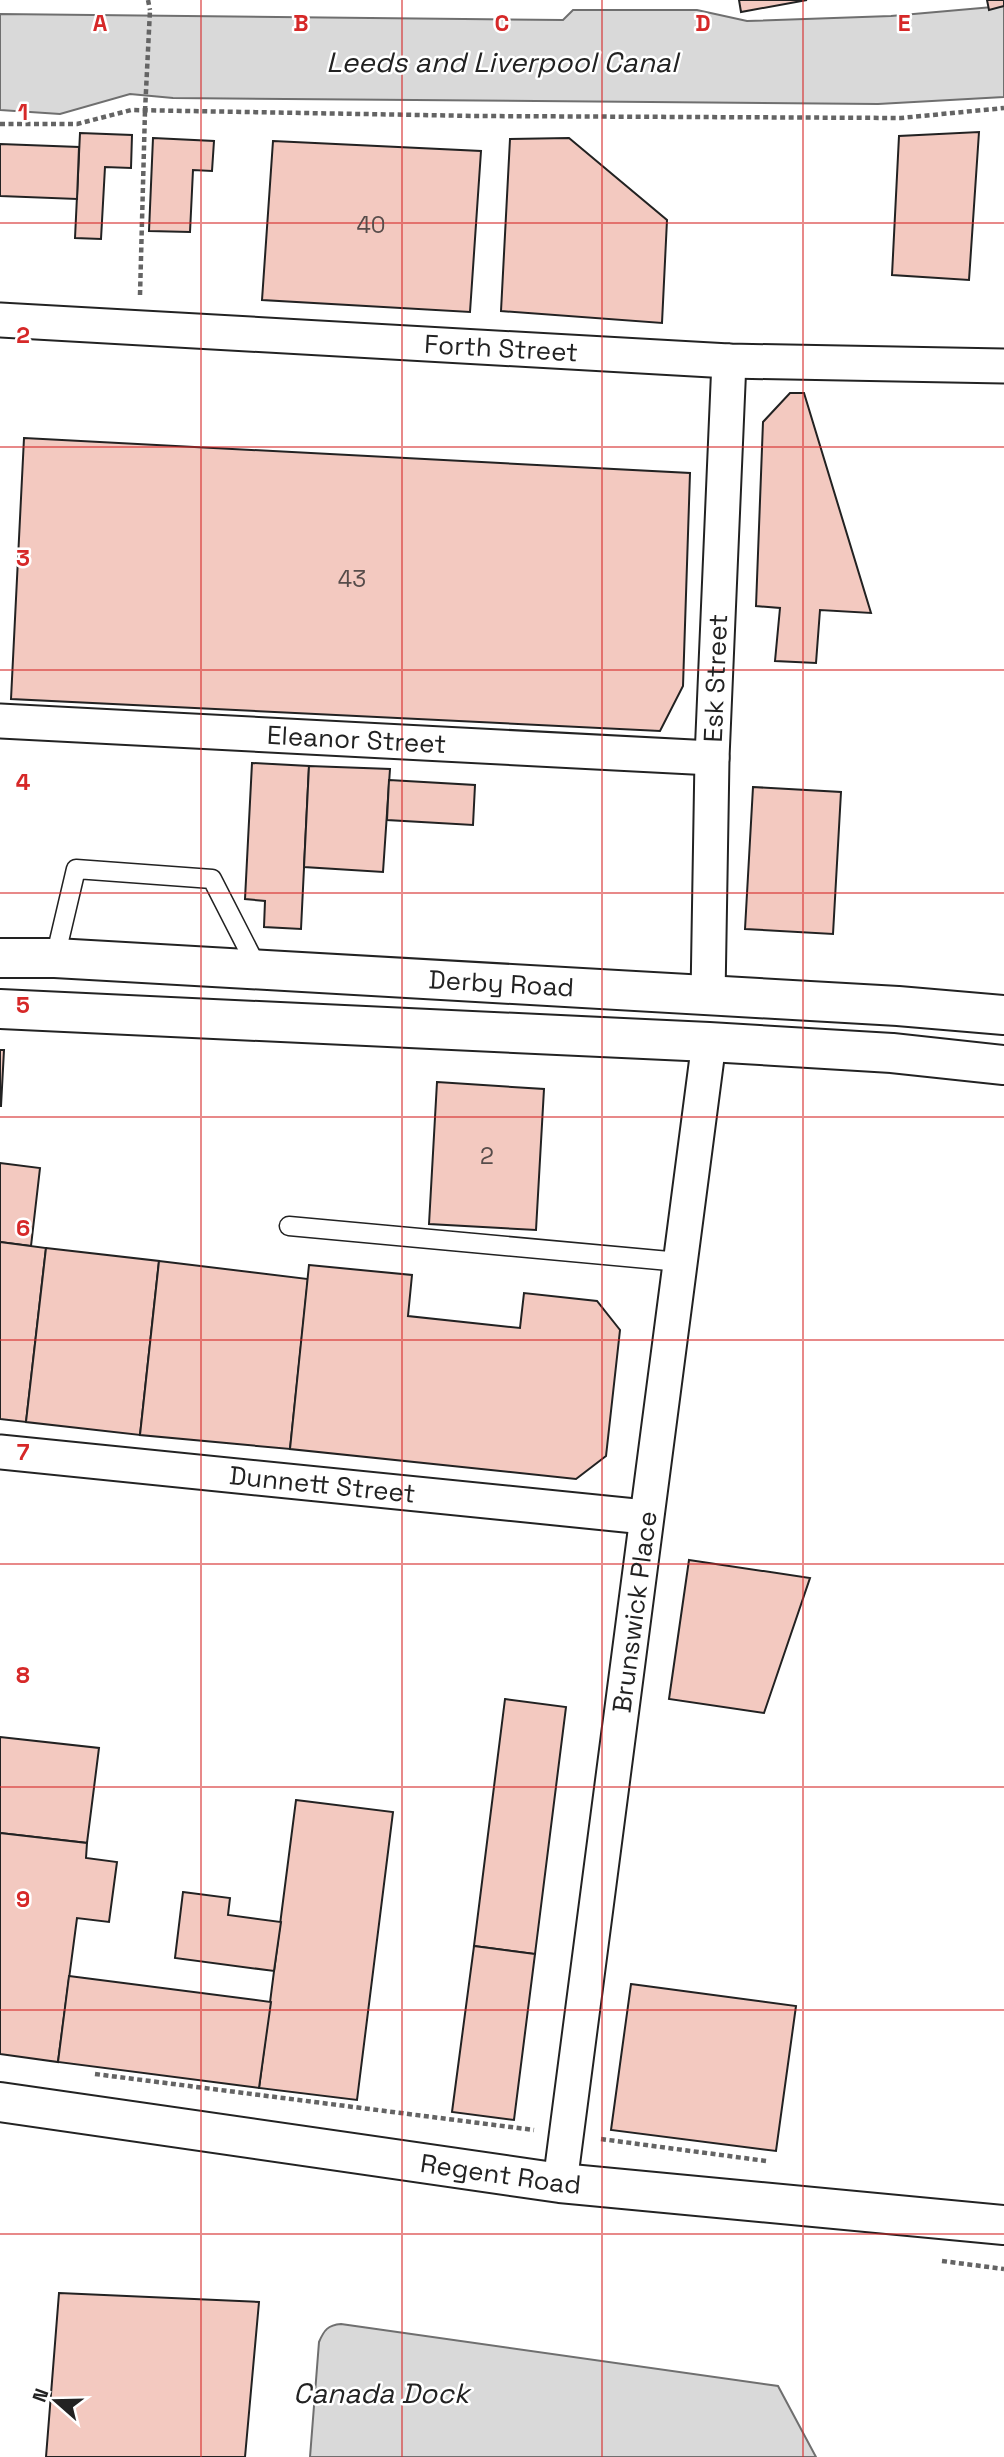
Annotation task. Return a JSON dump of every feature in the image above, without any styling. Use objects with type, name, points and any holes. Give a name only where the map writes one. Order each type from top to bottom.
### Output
[{"type":"main road","name":"Derby Road","points":[[0,958],[55,958],[1004,1016]]},
{"type":"main road","name":"Derby Road","points":[[0,1009],[709,1042],[892,1053],[1004,1065]]},
{"type":"main road","name":"Regent Road","points":[[0,2102],[560,2183],[1004,2225]]},
{"type":"street","name":"Forth Street","points":[[0,320],[729,361],[1004,366]]},
{"type":"street","name":"Esk Street","points":[[708,996],[712,758],[729,361]]},
{"type":"street","name":"Eleanor Street","points":[[0,721],[712,758]]},
{"type":"street","name":"Brunswick Place","points":[[560,2183],[709,1042]]},
{"type":"street","name":"Dunnett Street","points":[[0,1452],[645,1517]]},
{"type":"lane","points":[[55,958],[76,869],[212,879],[260,971]]},
{"type":"lane","points":[[289,1227],[680,1262]]},
{"type":"path","points":[[139,327],[150,10],[148,0]]},
{"type":"path","points":[[0,124],[77,124],[131,110],[477,116],[901,118],[1004,108]]},
{"type":"path","points":[[83,2072],[771,2162]]},
{"type":"water","name":"Leeds and Liverpool Canal","points":[[1004,6],[1004,97],[878,104],[173,98],[130,94],[60,114],[0,110],[0,14],[563,20],[573,10],[697,10],[747,21],[891,16]]},
{"type":"water","name":"Canada Dock","points":[[341,2324],[778,2386],[816,2457],[310,2457],[319,2342],[327,2329]]},
{"type":"building","points":[[739,0],[807,0],[741,12]]},
{"type":"building","points":[[987,0],[1004,0],[1004,6],[989,10]]},
{"type":"building","points":[[979,132],[969,280],[892,275],[899,136]]},
{"type":"building","points":[[80,133],[132,135],[131,168],[105,167],[101,239],[75,238]]},
{"type":"building","points":[[153,138],[214,141],[212,171],[193,170],[190,232],[149,231]]},
{"type":"building","points":[[569,138],[667,220],[662,323],[501,311],[510,139]]},
{"type":"building","points":[[273,141],[481,151],[470,312],[262,300]]},
{"type":"building","points":[[0,144],[79,147],[77,199],[0,196]]},
{"type":"building","points":[[790,393],[804,393],[871,613],[820,610],[816,663],[775,661],[780,608],[756,606],[763,422]]},
{"type":"building","points":[[24,438],[690,473],[683,686],[660,731],[11,699]]},
{"type":"building","points":[[252,763],[309,766],[301,929],[264,927],[265,901],[245,899]]},
{"type":"building","points":[[309,766],[390,769],[383,872],[304,867]]},
{"type":"building","points":[[389,780],[475,785],[473,825],[387,820]]},
{"type":"building","points":[[753,787],[841,792],[833,934],[745,929]]},
{"type":"building","points":[[0,1050],[4,1050],[1,1106],[0,1106]]},
{"type":"building","points":[[437,1082],[544,1089],[536,1230],[429,1224]]},
{"type":"building","points":[[0,1163],[40,1168],[31,1246],[0,1242]]},
{"type":"building","points":[[0,1242],[46,1248],[26,1422],[0,1419]]},
{"type":"building","points":[[46,1248],[159,1261],[140,1435],[26,1422]]},
{"type":"building","points":[[159,1261],[308,1279],[290,1449],[140,1435]]},
{"type":"building","points":[[309,1265],[412,1275],[408,1316],[520,1328],[524,1293],[597,1301],[620,1330],[606,1456],[576,1479],[290,1449]]},
{"type":"building","points":[[689,1560],[810,1578],[764,1713],[669,1699]]},
{"type":"building","points":[[505,1699],[566,1707],[535,1954],[474,1946]]},
{"type":"building","points":[[0,1737],[99,1748],[87,1843],[0,1833]]},
{"type":"building","points":[[296,1800],[393,1812],[357,2100],[259,2088]]},
{"type":"building","points":[[0,1833],[87,1843],[86,1858],[117,1862],[109,1922],[77,1918],[58,2062],[0,2054]]},
{"type":"building","points":[[183,1892],[230,1898],[228,1915],[281,1922],[274,1971],[175,1958]]},
{"type":"building","points":[[474,1946],[535,1954],[514,2120],[452,2112]]},
{"type":"building","points":[[69,1976],[271,2002],[259,2088],[58,2062]]},
{"type":"building","points":[[631,1984],[796,2006],[776,2151],[611,2130]]},
{"type":"building","points":[[59,2293],[259,2302],[245,2457],[46,2457]]}]
